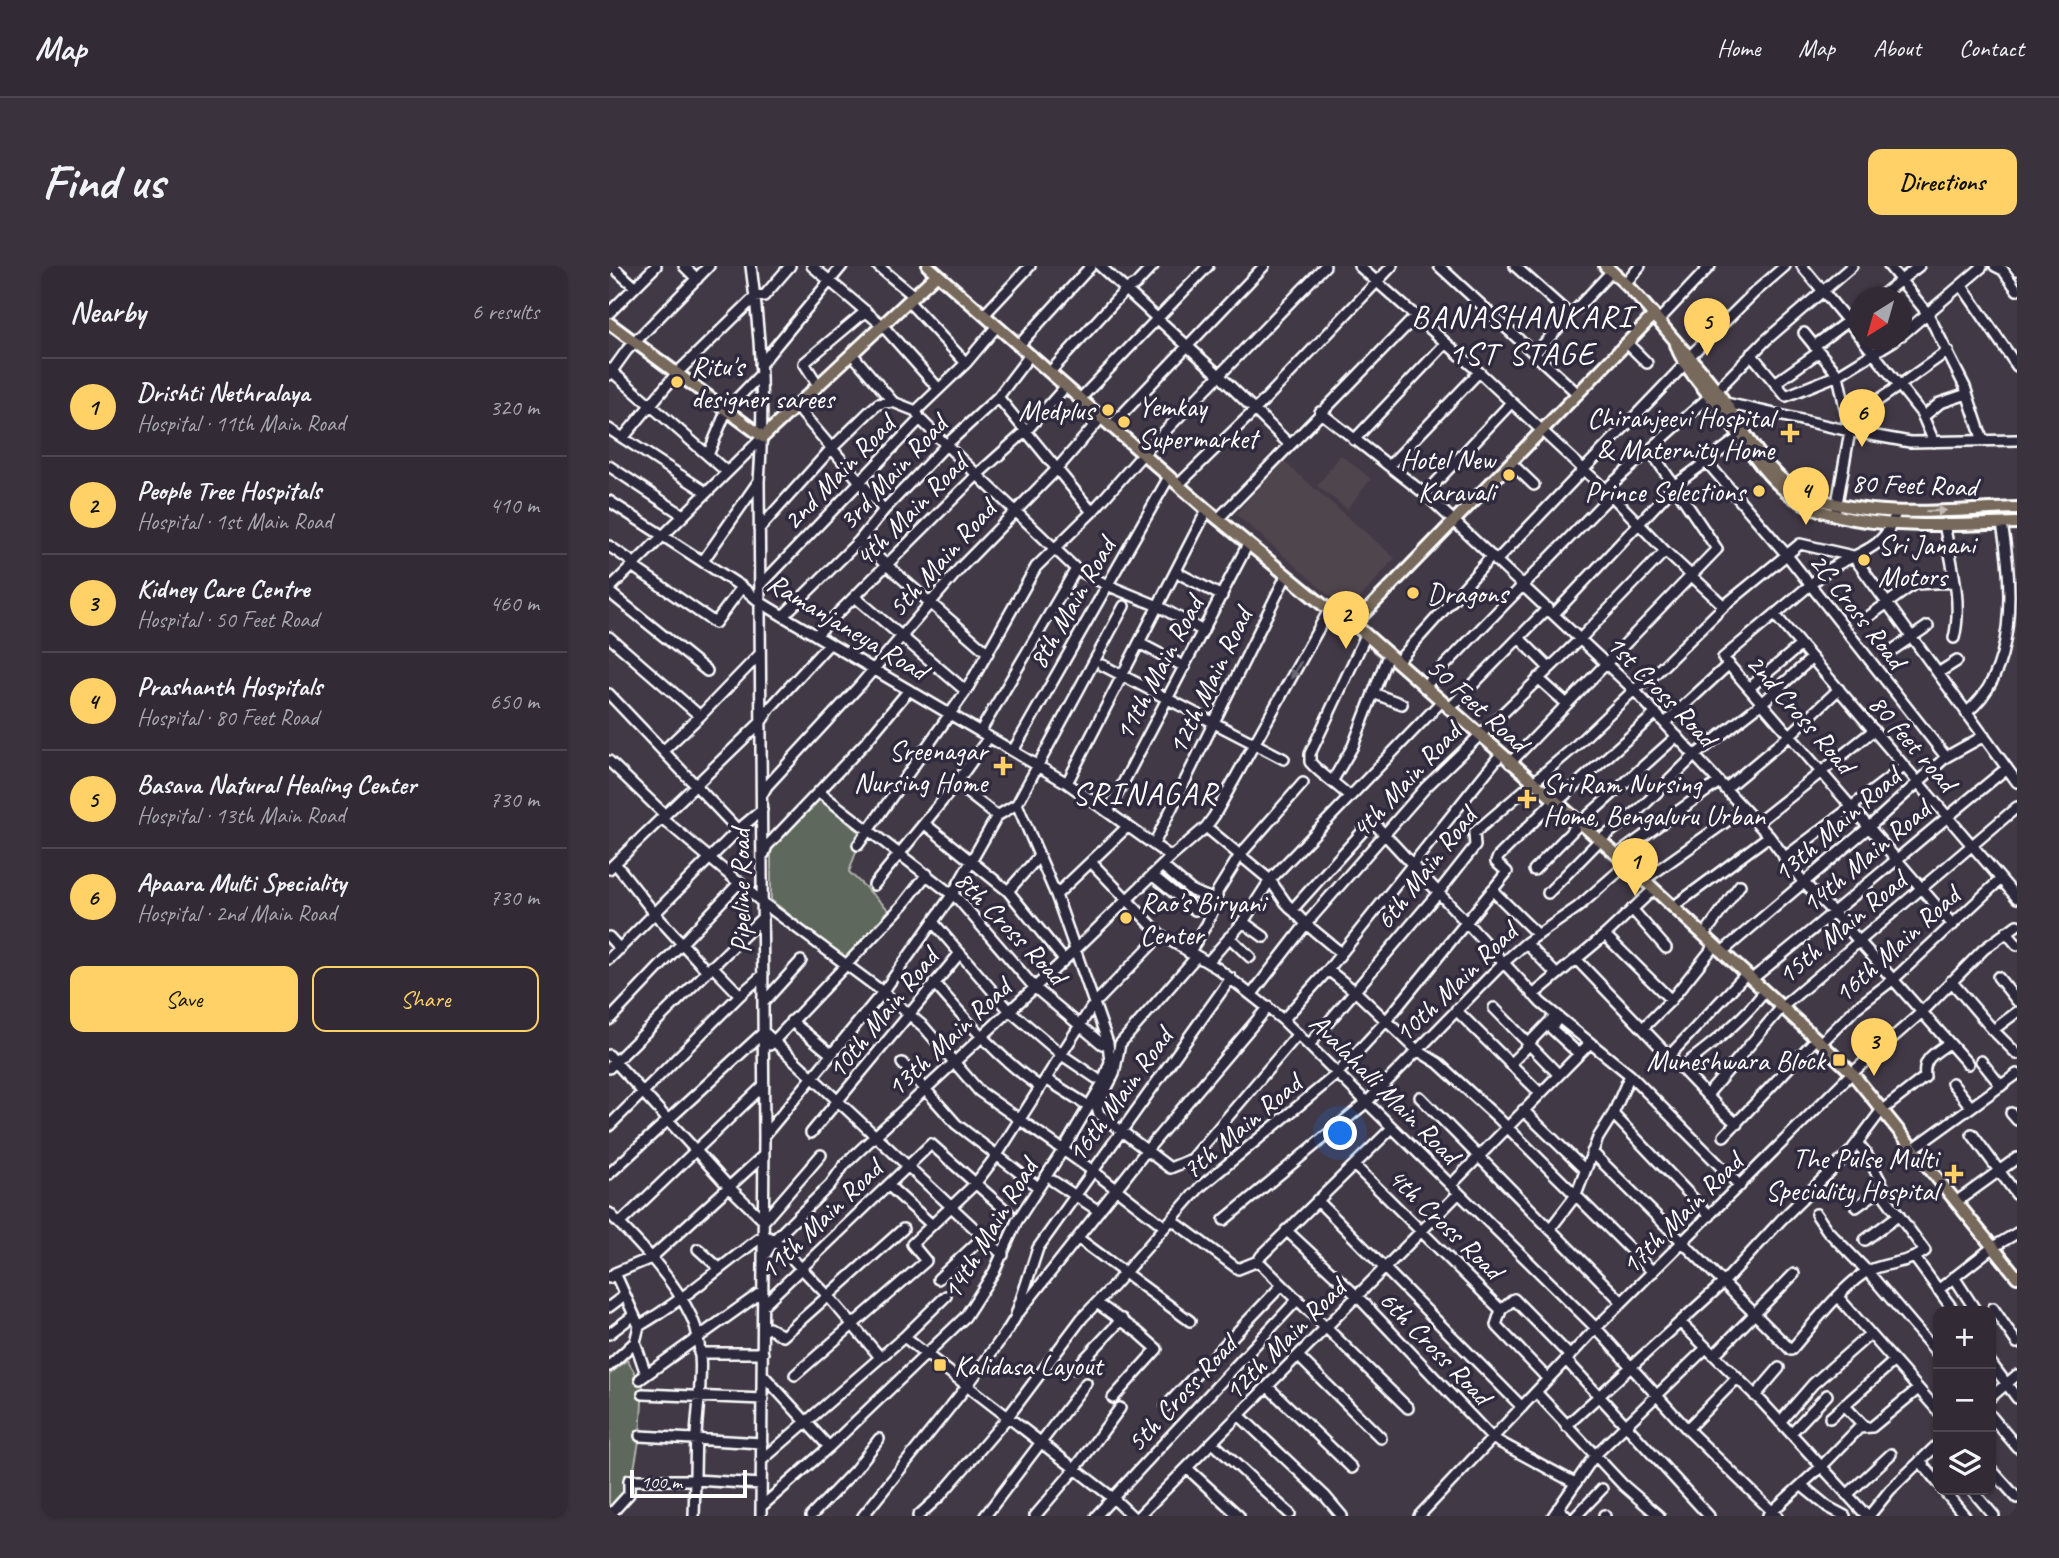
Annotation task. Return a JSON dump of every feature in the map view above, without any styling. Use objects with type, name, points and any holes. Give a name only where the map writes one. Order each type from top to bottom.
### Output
[{"type":"main road","name":"50 Feet Road","points":[[928,266],[941,270],[984,315],[1217,519],[1329,610],[1354,624],[1617,855],[1749,976],[1852,1073],[2017,1277]]},
{"type":"main road","name":"80 Feet Road","points":[[1609,269],[1626,283],[1675,340],[1676,350],[1688,360],[1713,393],[1769,477],[1806,505],[1896,512],[2017,508]]},
{"type":"main road","points":[[609,323],[763,437],[941,270]]},
{"type":"main road","points":[[1354,624],[1627,343],[1656,318]]},
{"type":"main road","name":"80 Feet Road","points":[[1713,393],[1726,403],[1743,435]]},
{"type":"main road","name":"80 Feet Road","points":[[1836,509],[1893,524],[2017,523]]},
{"type":"street","points":[[612,266],[635,287]]},
{"type":"street","points":[[609,313],[656,266]]},
{"type":"street","points":[[684,266],[697,279]]},
{"type":"street","points":[[709,266],[627,350],[610,372],[727,472]]},
{"type":"street","name":"Pipeline Road","points":[[751,266],[763,437],[759,481],[764,1032],[764,1376],[761,1511]]},
{"type":"street","points":[[623,438],[677,373],[755,297],[764,296],[790,266]]},
{"type":"street","points":[[812,266],[882,326],[939,389]]},
{"type":"street","points":[[708,455],[727,410],[842,266]]},
{"type":"street","points":[[878,266],[911,298],[966,363]]},
{"type":"street","points":[[984,315],[1030,266]]},
{"type":"street","points":[[1019,345],[1091,266]]},
{"type":"street","points":[[1100,266],[1219,375],[1289,444]]},
{"type":"street","points":[[1049,372],[1126,289],[1136,284],[1153,266]]},
{"type":"street","points":[[1080,399],[1208,266]]},
{"type":"street","points":[[1111,426],[1264,266]]},
{"type":"street","points":[[858,845],[966,691],[1036,567],[1093,512],[1143,454],[1325,266]]},
{"type":"street","points":[[1359,266],[1479,372],[1724,606]]},
{"type":"street","points":[[1178,485],[1255,410],[1392,266]]},
{"type":"street","points":[[1439,266],[1578,394]]},
{"type":"street","points":[[1515,266],[1570,315]]},
{"type":"street","points":[[1626,283],[1640,266]]},
{"type":"street","points":[[1656,318],[1710,266]]},
{"type":"street","points":[[1329,778],[1353,746],[1374,692],[1393,658],[1494,559],[1755,292],[1785,266]]},
{"type":"street","points":[[1775,383],[1848,321],[1802,266]]},
{"type":"street","points":[[1424,687],[1650,450],[1751,354],[1852,266]]},
{"type":"street","points":[[1889,266],[1928,314],[1948,351],[1967,394],[1983,441]]},
{"type":"street","points":[[1891,287],[1919,266]]},
{"type":"street","points":[[1912,327],[1982,266],[1988,266]]},
{"type":"street","points":[[1995,266],[2003,270],[2017,290]]},
{"type":"street","points":[[1535,353],[1609,269]]},
{"type":"street","points":[[1962,286],[2017,366]]},
{"type":"street","points":[[818,385],[804,363],[866,311]]},
{"type":"street","points":[[1217,519],[1416,316]]},
{"type":"street","name":"2nd Main Road","points":[[760,586],[858,483],[997,326]]},
{"type":"street","points":[[1804,333],[1838,375],[1850,431],[1836,509]]},
{"type":"street","points":[[1354,440],[1446,343]]},
{"type":"street","points":[[1627,343],[1647,363]]},
{"type":"street","points":[[1871,350],[1923,417],[1934,442]]},
{"type":"street","points":[[1751,354],[1786,396],[1838,375],[1880,350]]},
{"type":"street","points":[[1847,420],[1877,403],[1899,384],[1948,351]]},
{"type":"street","points":[[852,354],[893,401],[918,415],[1076,569],[1158,606],[1203,631]]},
{"type":"street","name":"3rd Main Road","points":[[783,616],[859,541],[884,510],[946,445],[998,397],[1030,355]]},
{"type":"street","points":[[1390,465],[1479,372]]},
{"type":"street","name":"4th Main Road","points":[[815,635],[978,474],[1027,430],[1066,386]]},
{"type":"street","points":[[1923,417],[1940,403],[1967,394]]},
{"type":"street","points":[[998,397],[1093,512]]},
{"type":"street","points":[[759,529],[831,449],[878,404],[893,401]]},
{"type":"street","points":[[1425,494],[1511,403]]},
{"type":"street","points":[[1726,403],[1910,443],[2017,440]]},
{"type":"street","points":[[796,406],[858,483],[884,510]]},
{"type":"street","name":"1st Cross Road","points":[[1320,412],[1425,494],[1634,690],[1769,836],[1804,883],[1835,913],[1968,1064]]},
{"type":"street","name":"5th Main Road","points":[[762,795],[767,786],[929,603],[1057,469],[1101,418]]},
{"type":"street","points":[[609,429],[706,492]]},
{"type":"street","points":[[1208,962],[1243,922],[1270,880],[1349,796],[1551,611],[1640,524],[1675,485],[1743,435]]},
{"type":"street","points":[[707,671],[609,590],[763,437]]},
{"type":"street","points":[[1510,763],[1717,549],[1650,450]]},
{"type":"street","name":"2C Cross Road","points":[[1706,461],[1786,554],[1946,757]]},
{"type":"street","points":[[1511,463],[1534,485]]},
{"type":"street","points":[[609,466],[683,515]]},
{"type":"street","name":"8th Main Road","points":[[1013,751],[1169,477]]},
{"type":"street","points":[[703,561],[759,481]]},
{"type":"street","name":"Ramanjaneya Road","points":[[609,501],[742,587],[760,602],[1067,783],[1108,812]]},
{"type":"street","points":[[1067,783],[1207,510]]},
{"type":"street","points":[[1665,723],[1726,661],[1829,569],[1867,552],[1876,545],[1893,524],[1896,512]]},
{"type":"street","points":[[1944,524],[1954,582],[1957,625],[1954,638]]},
{"type":"street","points":[[1966,713],[1979,705],[1998,681],[2014,642],[2011,573],[2002,524]]},
{"type":"street","points":[[859,541],[988,653]]},
{"type":"street","name":"11th Main Road","points":[[1108,812],[1248,544]]},
{"type":"street","name":"6th Main Road","points":[[1309,1045],[1356,992],[1475,846],[1474,833],[1654,675],[1724,606],[1800,544],[1853,556]]},
{"type":"street","points":[[609,547],[715,623],[742,587]]},
{"type":"street","name":"4th Main Road","points":[[1252,994],[1306,924],[1426,788],[1580,639],[1665,551]]},
{"type":"street","points":[[1853,556],[2017,782]]},
{"type":"street","points":[[980,732],[1076,569]]},
{"type":"street","points":[[1176,572],[1222,596]]},
{"type":"street","name":"12th Main Road","points":[[1154,844],[1286,576]]},
{"type":"street","points":[[1868,617],[1913,584],[1954,582]]},
{"type":"street","points":[[855,597],[966,691]]},
{"type":"street","points":[[764,1136],[883,992],[953,895],[997,816],[1017,804],[1124,606]]},
{"type":"street","name":"13th Main Road","points":[[764,1257],[773,1240],[830,1185],[839,1170],[1206,827],[1329,610]]},
{"type":"street","name":"80 feet road","points":[[1775,615],[2017,898]]},
{"type":"street","points":[[1894,649],[1928,626]]},
{"type":"street","points":[[1349,796],[1310,762],[1310,754],[1366,635]]},
{"type":"street","points":[[609,637],[700,716]]},
{"type":"street","points":[[1519,638],[1549,668]]},
{"type":"street","points":[[1139,643],[1185,667]]},
{"type":"street","points":[[740,995],[682,943],[612,866],[761,722],[770,708],[829,644]]},
{"type":"street","points":[[1749,688],[1801,645]]},
{"type":"street","points":[[663,751],[761,654]]},
{"type":"street","points":[[1548,893],[1600,840],[1640,809],[1693,755],[1762,703],[1812,658]]},
{"type":"street","name":"2nd Cross Road","points":[[1726,661],[1953,925]]},
{"type":"street","points":[[1938,673],[1957,661]]},
{"type":"street","points":[[1102,665],[1284,759]]},
{"type":"street","points":[[1538,678],[1567,704]]},
{"type":"street","points":[[1617,855],[1722,785],[1790,735],[1839,689]]},
{"type":"street","points":[[763,858],[767,846],[865,743],[909,690]]},
{"type":"street","points":[[1374,692],[1402,704]]},
{"type":"street","points":[[609,694],[738,830]]},
{"type":"street","points":[[1555,802],[1655,713]]},
{"type":"street","points":[[1757,823],[1874,730]]},
{"type":"street","points":[[1534,870],[1580,824],[1677,736]]},
{"type":"street","name":"13th Main Road","points":[[1718,948],[1804,883],[1946,757],[1984,736]]},
{"type":"street","points":[[874,886],[956,784],[989,737]]},
{"type":"street","points":[[1283,1020],[1328,970],[1500,755]]},
{"type":"street","points":[[609,761],[662,813],[663,819],[710,859],[763,903],[909,1014],[979,1091],[1117,1190],[1238,1269],[1260,1263]]},
{"type":"street","points":[[1784,858],[1905,766]]},
{"type":"street","name":"14th Main Road","points":[[1749,976],[1835,913],[2007,768]]},
{"type":"street","points":[[1298,1034],[1192,1159],[1170,1168],[1097,1111],[1114,1074],[1120,1044],[1192,955],[1217,901],[1217,892],[1240,855],[1303,783]]},
{"type":"street","points":[[956,784],[997,816]]},
{"type":"street","name":"8th Cross Road","points":[[819,792],[953,895],[1034,987],[1102,1044]]},
{"type":"street","name":"7th Main Road","points":[[1006,1418],[1082,1318],[1200,1187],[1338,1074],[1387,1020],[1507,872],[1496,862],[1498,857],[1555,802]]},
{"type":"street","name":"14th Main Road","points":[[761,1511],[965,1317],[986,1287],[1017,1221],[1063,1150],[1102,1084],[1111,1062],[1108,1043],[1056,895],[1017,804]]},
{"type":"street","name":"15th Main Road","points":[[1707,1095],[1782,1007],[2017,807]]},
{"type":"street","points":[[1644,880],[1744,809]]},
{"type":"street","points":[[609,959],[738,830],[762,810]]},
{"type":"street","points":[[1108,812],[1171,857]]},
{"type":"street","points":[[1292,910],[1372,821],[1533,995],[1630,1075],[1740,1186]]},
{"type":"street","points":[[925,824],[1008,891],[1064,960]]},
{"type":"street","points":[[1056,895],[1128,826]]},
{"type":"street","points":[[1206,827],[1270,880],[1292,910],[1341,953]]},
{"type":"street","points":[[1673,907],[1769,836]]},
{"type":"street","points":[[1008,891],[1039,856]]},
{"type":"street","name":"Avalahalli Main Road","points":[[1091,862],[1161,935],[1231,978],[1298,1034],[1596,1328],[1687,1429],[1772,1515]]},
{"type":"street","name":"10th Main Road","points":[[1224,1220],[1367,1102],[1503,963],[1526,943],[1579,907],[1627,864]]},
{"type":"street","points":[[1162,866],[1192,891],[1217,901]]},
{"type":"street","points":[[764,1056],[772,1041],[903,905],[927,874]]},
{"type":"street","points":[[1152,875],[1195,910]]},
{"type":"street","name":"16th Main Road","points":[[1724,1136],[1819,1041],[1894,979],[2001,879]]},
{"type":"street","points":[[609,1020],[740,883]]},
{"type":"street","points":[[1704,935],[1740,884]]},
{"type":"street","points":[[1533,995],[1605,935],[1654,889]]},
{"type":"street","points":[[1492,890],[1538,935]]},
{"type":"street","points":[[1632,909],[1667,948]]},
{"type":"street","points":[[763,917],[611,1061],[644,1091],[697,1152],[764,1221],[821,1155]]},
{"type":"street","points":[[933,922],[1009,1010],[1062,1055],[1096,1078]]},
{"type":"street","points":[[1243,922],[1264,937]]},
{"type":"street","name":"17th Main Road","points":[[1419,1516],[1596,1328],[1852,1073],[1921,1013],[1984,949],[2017,925]]},
{"type":"street","points":[[2006,932],[2017,945]]},
{"type":"street","points":[[1099,999],[1161,935]]},
{"type":"street","points":[[1605,935],[1671,1000]]},
{"type":"street","points":[[609,937],[620,949]]},
{"type":"street","points":[[1229,937],[1250,957]]},
{"type":"street","points":[[1526,943],[1557,975]]},
{"type":"street","points":[[1643,1028],[1718,948]]},
{"type":"street","name":"10th Main Road","points":[[811,1133],[960,953]]},
{"type":"street","points":[[1576,959],[1737,1124]]},
{"type":"street","points":[[763,1003],[801,961]]},
{"type":"street","points":[[1328,970],[1356,992],[1417,1050],[1438,1063],[1653,1272]]},
{"type":"street","points":[[609,1126],[763,975]]},
{"type":"street","points":[[1670,1055],[1749,976]]},
{"type":"street","points":[[1998,977],[2017,1001]]},
{"type":"street","name":"16th Main Road","points":[[967,1386],[1015,1318],[1034,1256],[1231,978]]},
{"type":"street","points":[[1951,981],[2017,1054]]},
{"type":"street","points":[[934,983],[981,1037],[1013,1068],[1084,1103]]},
{"type":"street","points":[[1682,1068],[1710,1046],[1753,1006],[1765,991]]},
{"type":"street","points":[[1015,1318],[1146,1151],[1268,1007]]},
{"type":"street","points":[[795,1375],[926,1261],[912,1244],[975,1184],[997,1155],[1091,1008]]},
{"type":"street","points":[[1494,1008],[1558,1074]]},
{"type":"street","points":[[1456,1010],[1540,1093]]},
{"type":"street","points":[[1993,1030],[2017,1012]]},
{"type":"street","points":[[1510,1064],[1558,1017]]},
{"type":"street","points":[[1558,1017],[1551,1028],[1579,1054]]},
{"type":"street","points":[[791,1021],[831,1054]]},
{"type":"street","points":[[609,1174],[764,1032],[1003,1255]]},
{"type":"street","points":[[1451,1185],[1590,1043]]},
{"type":"street","points":[[1566,1426],[1722,1284],[1857,1143],[1881,1111],[1925,1077],[1923,1068],[1927,1058],[1949,1043]]},
{"type":"street","points":[[1981,1061],[2001,1086]]},
{"type":"street","points":[[902,1063],[956,1124],[1038,1186]]},
{"type":"street","points":[[1913,1150],[2017,1074]]},
{"type":"street","points":[[1550,1229],[1576,1195],[1592,1152],[1630,1075]]},
{"type":"street","points":[[1952,1083],[1971,1107]]},
{"type":"street","points":[[609,1230],[697,1152],[764,1085]]},
{"type":"street","points":[[1420,1097],[1622,1302]]},
{"type":"street","points":[[1523,1110],[1585,1170]]},
{"type":"street","points":[[1613,1114],[1710,1216]]},
{"type":"street","points":[[1260,1263],[1261,1256],[1286,1230],[1392,1128]]},
{"type":"street","points":[[1972,1134],[2017,1195]]},
{"type":"street","points":[[1856,1207],[1883,1186],[1867,1155],[1857,1143]]},
{"type":"street","name":"11th Main Road","points":[[764,1305],[799,1268],[931,1144],[975,1184]]},
{"type":"street","points":[[1592,1152],[1791,1350],[1838,1297],[1868,1272],[1915,1258],[1925,1251],[1881,1190]]},
{"type":"street","points":[[763,1291],[643,1376],[635,1342],[639,1326],[625,1295],[612,1275],[651,1258],[764,1155]]},
{"type":"street","points":[[1956,1202],[2017,1158]]},
{"type":"street","name":"4th Cross Road","points":[[1354,1165],[1501,1310],[1496,1325],[1548,1379]]},
{"type":"street","points":[[1053,1181],[1099,1211]]},
{"type":"street","points":[[975,1184],[1009,1213]]},
{"type":"street","points":[[888,1185],[932,1225]]},
{"type":"street","name":"12th Main Road","points":[[1139,1516],[1459,1194]]},
{"type":"street","points":[[1317,1200],[1522,1407]]},
{"type":"street","points":[[609,1213],[651,1258],[681,1299],[699,1338],[694,1516]]},
{"type":"street","points":[[1816,1214],[1827,1230],[1868,1272],[1933,1348]]},
{"type":"street","points":[[1865,1240],[1899,1215]]},
{"type":"street","points":[[763,1330],[769,1328],[783,1336],[903,1229]]},
{"type":"street","name":"6th Cross Road","points":[[1286,1230],[1358,1297],[1492,1438],[1575,1483]]},
{"type":"street","points":[[1938,1290],[1993,1247],[2017,1233]]},
{"type":"street","points":[[639,1326],[681,1299],[764,1234],[828,1296],[880,1357]]},
{"type":"street","points":[[938,1279],[983,1237]]},
{"type":"street","points":[[1079,1239],[1190,1321]]},
{"type":"street","points":[[698,1249],[718,1268]]},
{"type":"street","points":[[1915,1258],[1950,1306]]},
{"type":"street","points":[[1260,1263],[1408,1408]]},
{"type":"street","points":[[1566,1516],[1555,1512],[1595,1455],[1656,1395],[1710,1352],[1794,1274]]},
{"type":"street","points":[[1954,1278],[1973,1306]]},
{"type":"street","points":[[1165,1406],[1282,1285]]},
{"type":"street","points":[[609,1307],[625,1295]]},
{"type":"street","points":[[761,1461],[904,1337],[946,1296]]},
{"type":"street","points":[[1838,1297],[1933,1406]]},
{"type":"street","points":[[1501,1310],[1514,1299],[1709,1516]]},
{"type":"street","name":"5th Cross Road","points":[[1096,1516],[1298,1300]]},
{"type":"street","points":[[1097,1303],[1122,1319],[1157,1349],[1112,1398]]},
{"type":"street","points":[[1996,1312],[2017,1343]]},
{"type":"street","points":[[609,1334],[634,1315]]},
{"type":"street","points":[[1075,1370],[1122,1319]]},
{"type":"street","points":[[1680,1322],[1791,1433],[1868,1516],[1890,1490],[1933,1450]]},
{"type":"street","points":[[1780,1422],[1820,1377],[1870,1334]]},
{"type":"street","points":[[904,1337],[1132,1516]]},
{"type":"street","points":[[609,1366],[635,1342]]},
{"type":"street","points":[[699,1353],[763,1353]]},
{"type":"street","points":[[1299,1357],[1381,1438]]},
{"type":"street","points":[[1830,1418],[1894,1361]]},
{"type":"street","points":[[1755,1396],[1779,1368]]},
{"type":"street","points":[[1995,1369],[2017,1398]]},
{"type":"street","points":[[1996,1393],[2017,1375]]},
{"type":"street","points":[[764,1376],[829,1447]]},
{"type":"street","points":[[1687,1429],[1737,1378]]},
{"type":"street","points":[[985,1516],[1086,1382]]},
{"type":"street","points":[[863,1516],[967,1386]]},
{"type":"street","points":[[1268,1387],[1352,1468]]},
{"type":"street","points":[[1772,1515],[1859,1428],[1872,1427],[1918,1389]]},
{"type":"street","points":[[1536,1392],[1652,1514]]},
{"type":"street","points":[[643,1394],[699,1394],[763,1399]]},
{"type":"street","points":[[1791,1433],[1827,1395]]},
{"type":"street","points":[[1845,1405],[1865,1427]]},
{"type":"street","points":[[1035,1516],[1075,1469],[1120,1408]]},
{"type":"street","points":[[1240,1416],[1325,1496],[1342,1516]]},
{"type":"street","points":[[918,1516],[940,1496],[1006,1418]]},
{"type":"street","points":[[1996,1422],[2017,1447]]},
{"type":"street","points":[[640,1436],[762,1443]]},
{"type":"street","points":[[811,1516],[855,1470],[879,1439]]},
{"type":"street","points":[[1213,1443],[1290,1514]]},
{"type":"street","points":[[1847,1495],[1891,1454]]},
{"type":"street","points":[[1920,1461],[1933,1477]]},
{"type":"street","points":[[1188,1469],[1239,1516]]},
{"type":"street","points":[[1996,1475],[2017,1498]]},
{"type":"street","points":[[614,1514],[629,1494],[629,1480],[695,1480],[761,1485]]},
{"type":"street","points":[[1801,1485],[1828,1507],[1845,1516]]},
{"type":"street","points":[[1576,1516],[1602,1489]]},
{"type":"street","points":[[1947,1495],[1965,1516]]},
{"type":"street","points":[[1976,1495],[1994,1516]]},
{"type":"shaded area","points":[[1341,455],[1371,479],[1347,509],[1317,486]]},
{"type":"shaded area","points":[[1282,460],[1395,558],[1348,612],[1236,514]]},
{"type":"shaded area","points":[[820,799],[862,835],[849,872],[889,910],[846,959],[771,900],[771,850]]},
{"type":"shaded area","points":[[627,1360],[643,1386],[640,1436],[630,1491],[609,1511],[609,1375]]},
{"type":"place","name":"Basava Natural Healing Center","points":[[1707,356]]},
{"type":"place","name":"Ritu's designer sarees","points":[[677,382]]},
{"type":"place","name":"Medplus","points":[[1108,410]]},
{"type":"place","name":"Yemkay Supermarket","points":[[1124,422]]},
{"type":"place","name":"Chiranjeevi Hospital & Maternity Home","points":[[1790,433]]},
{"type":"place","name":"Apaara Multi Speciality","points":[[1862,447]]},
{"type":"place","name":"Hotel New Karavali","points":[[1509,475]]},
{"type":"place","name":"Prince Selections","points":[[1759,491]]},
{"type":"place","name":"Prashanth Hospitals","points":[[1806,525]]},
{"type":"place","name":"Sri Janani Motors","points":[[1864,560]]},
{"type":"place","name":"Dragons","points":[[1413,593]]},
{"type":"place","name":"People Tree Hospitals","points":[[1346,649]]},
{"type":"place","name":"Sreenagar Nursing Home","points":[[1003,766]]},
{"type":"place","name":"Sri Ram Nursing Home, Bengaluru Urban","points":[[1527,799]]},
{"type":"place","name":"Drishti Nethralaya","points":[[1635,896]]},
{"type":"place","name":"Rao's Biryani Center","points":[[1126,918]]},
{"type":"place","name":"Muneshwara Block","points":[[1839,1060]]},
{"type":"place","name":"Kidney Care Centre","points":[[1874,1076]]},
{"type":"place","name":"The Pulse Multi Speciality Hospital","points":[[1954,1174]]},
{"type":"place","name":"Kalidasa Layout","points":[[940,1365]]},
{"type":"district","name":"BANASHANKARI 1ST STAGE","points":[[1522,334]]},
{"type":"district","name":"SRINAGAR","points":[[1145,793]]}]
